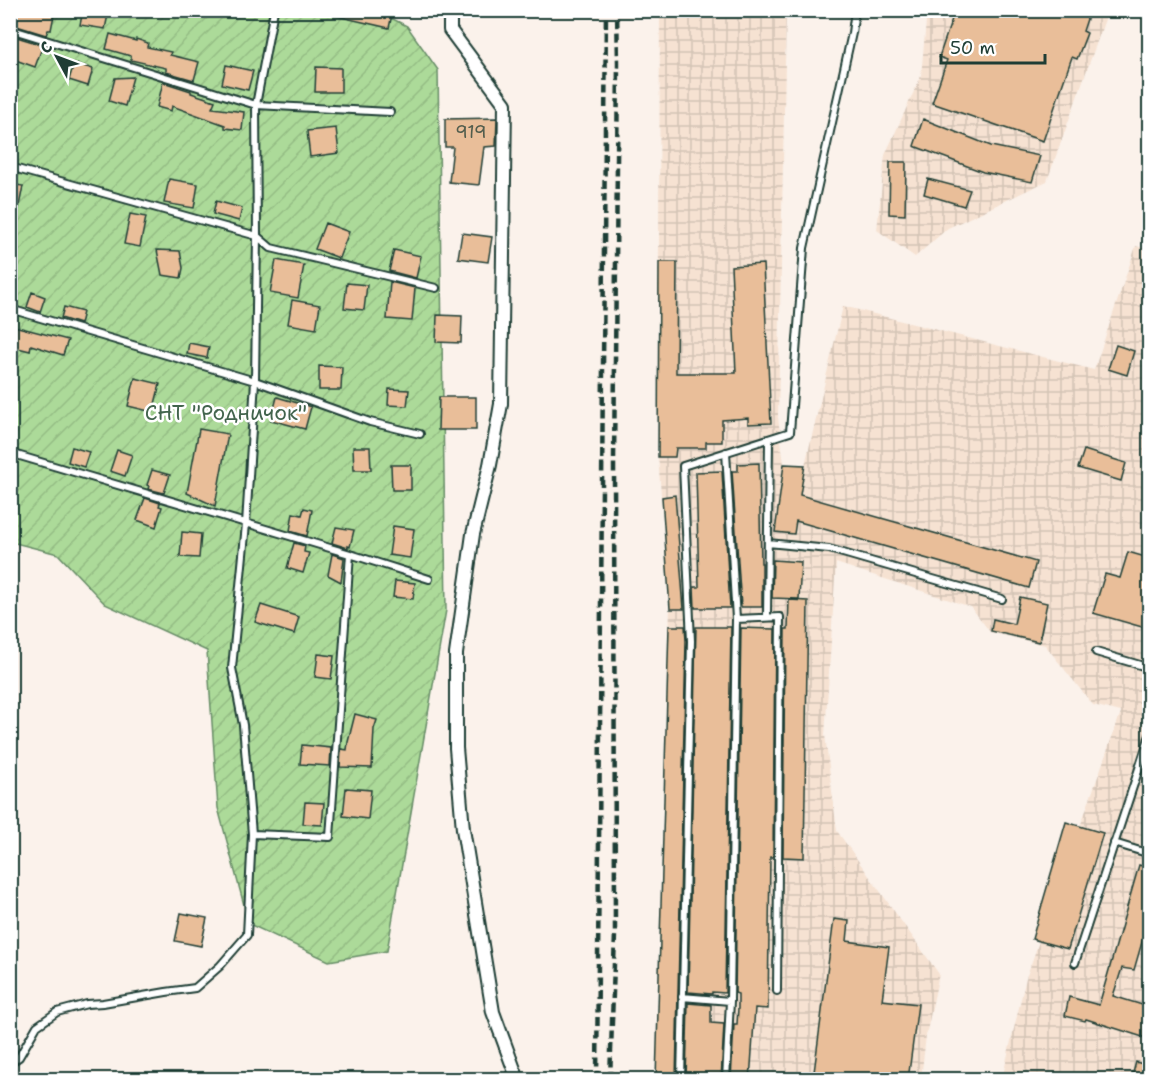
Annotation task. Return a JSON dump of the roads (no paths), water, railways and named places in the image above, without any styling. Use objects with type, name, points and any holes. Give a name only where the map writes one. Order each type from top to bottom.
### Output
[{"type":"street","points":[[450,10],[450,30],[505,104],[501,404],[490,465],[473,534],[456,654],[456,748],[463,829],[493,1012],[518,1080]]},
{"type":"lane","points":[[10,1063],[19,1057],[37,1026],[57,1012],[195,988],[220,966],[247,934],[252,834],[243,724],[232,668],[246,524],[255,381],[256,105],[274,10]]},
{"type":"lane","points":[[681,1080],[691,641],[682,466],[790,432],[804,248],[852,33],[855,10]]},
{"type":"lane","points":[[10,29],[256,105],[390,112]]},
{"type":"lane","points":[[10,168],[257,236],[271,248],[436,288]]},
{"type":"lane","points":[[10,309],[255,381],[370,422],[420,434]]},
{"type":"lane","points":[[767,617],[769,439]]},
{"type":"lane","points":[[726,452],[736,619],[730,1001],[726,1080]]},
{"type":"lane","points":[[10,453],[429,579]]},
{"type":"lane","points":[[768,543],[829,549],[1002,599]]},
{"type":"lane","points":[[252,834],[330,837],[350,554]]},
{"type":"lane","points":[[736,619],[780,617],[777,991]]},
{"type":"lane","points":[[1096,652],[1149,669]]},
{"type":"lane","points":[[1075,963],[1149,735]]},
{"type":"lane","points":[[1114,843],[1149,854]]},
{"type":"lane","points":[[682,997],[730,1001]]},
{"type":"railway","points":[[597,1080],[606,10]]},
{"type":"railway","points":[[610,1080],[615,934],[614,461],[617,10]]},
{"type":"park label","name":"СНТ \"Родничок\"","points":[[226,413]]}]
